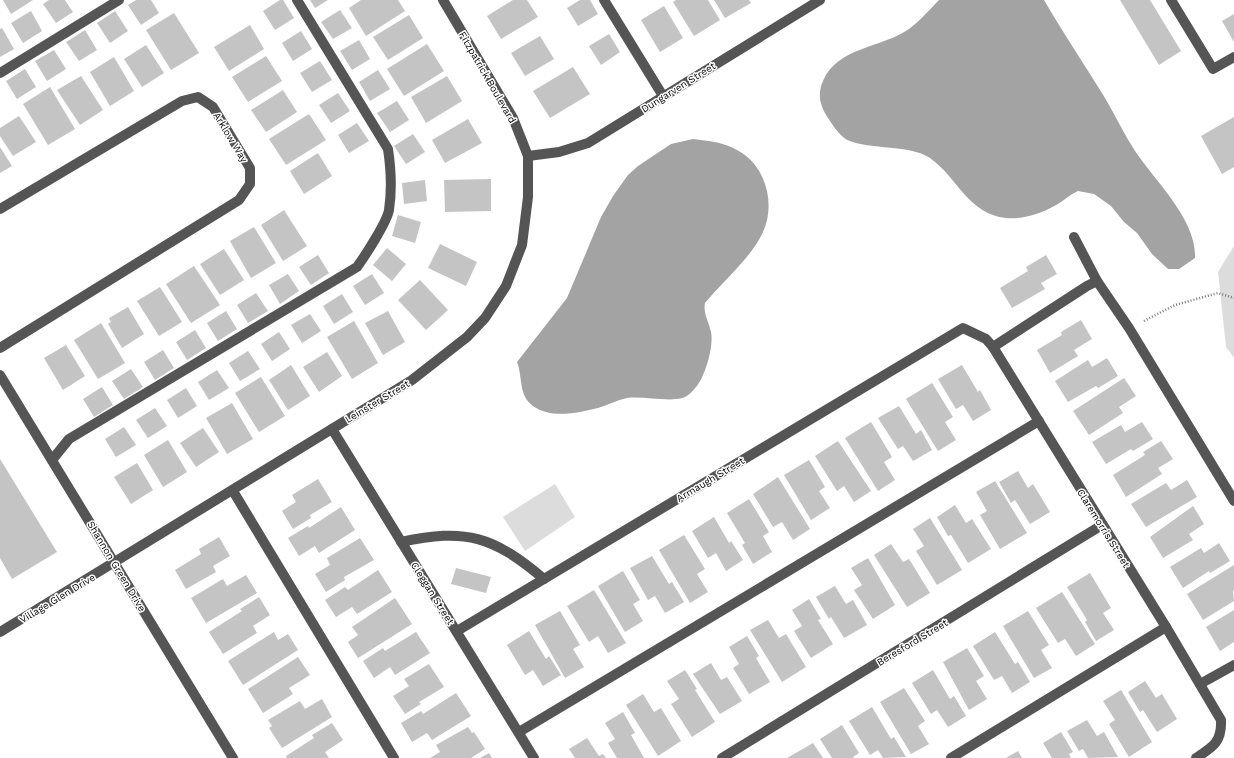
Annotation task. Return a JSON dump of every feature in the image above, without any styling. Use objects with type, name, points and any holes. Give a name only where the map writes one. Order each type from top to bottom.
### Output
[{"type":"street","points":[[0,73],[119,0]]},
{"type":"street","points":[[52,460],[69,439],[357,267],[366,254],[389,212],[391,171],[388,148],[297,0]]},
{"type":"street","name":"Fitzpatrick Boulevard","points":[[443,0],[513,118],[528,156]]},
{"type":"street","points":[[604,0],[663,96]]},
{"type":"street","name":"Dungarven Street","points":[[528,156],[559,152],[588,143],[820,0]]},
{"type":"street","points":[[1171,0],[1213,69],[1234,57]]},
{"type":"street","name":"Arklow Way","points":[[0,209],[182,101],[198,97],[213,107],[250,168],[250,184],[239,200],[0,348]]},
{"type":"street","name":"Leinster Street","points":[[114,563],[412,380],[449,353],[485,318],[506,286],[522,245],[528,197],[528,156]]},
{"type":"street","points":[[1074,237],[1097,281],[1130,328],[1234,501]]},
{"type":"street","points":[[993,347],[1097,281]]},
{"type":"street","name":"Claremorris Street","points":[[963,328],[975,332],[986,339],[993,347],[1166,626],[1221,720],[1221,731],[1217,743],[1201,757]]},
{"type":"street","name":"Armaugh Street","points":[[457,631],[963,328]]},
{"type":"street","name":"Shannon Green Drive","points":[[0,375],[233,758]]},
{"type":"street","points":[[519,732],[1039,421]]},
{"type":"street","name":"Cleggan Street","points":[[332,429],[534,758]]},
{"type":"street","points":[[233,491],[394,758]]},
{"type":"street","name":"Beresford Street","points":[[722,758],[1102,525]]},
{"type":"street","points":[[401,542],[434,536],[467,536],[485,541],[504,550],[527,564],[544,579]]},
{"type":"street","name":"Village Glen Drive","points":[[0,632],[114,563]]},
{"type":"street","points":[[951,758],[1166,626]]},
{"type":"street","points":[[1200,684],[1234,665]]},
{"type":"path","points":[[1130,328],[1175,305],[1218,293],[1234,298]]},
{"type":"shaded area","points":[[939,0],[1044,0],[1105,98],[1135,151],[1182,215],[1194,244],[1195,258],[1179,269],[1168,269],[1152,254],[1137,233],[1124,222],[1111,206],[1094,194],[1078,191],[1049,209],[1020,218],[1006,218],[993,215],[982,210],[973,203],[940,166],[921,153],[897,148],[860,144],[850,141],[841,135],[825,113],[820,100],[821,86],[830,70],[839,61],[849,55],[909,29]]},
{"type":"shaded area","points":[[693,139],[726,145],[747,157],[755,165],[761,175],[766,186],[768,198],[767,221],[758,242],[744,260],[705,303],[705,314],[712,338],[710,353],[703,376],[688,395],[676,399],[627,398],[598,408],[565,414],[556,414],[540,410],[533,406],[525,397],[517,362],[567,298],[601,217],[613,196],[628,175],[638,166],[671,144]]},
{"type":"shaded area","points":[[1234,246],[1234,358],[1226,347],[1218,272]]},
{"type":"shaded area","points":[[555,484],[575,517],[525,551],[503,517]]},
{"type":"building","points":[[3,0],[33,0],[11,14]]},
{"type":"building","points":[[49,0],[65,0],[73,12],[56,23],[43,4]]},
{"type":"building","points":[[136,0],[151,0],[159,13],[141,25],[128,5]]},
{"type":"building","points":[[280,0],[283,0],[294,18],[275,30],[263,11]]},
{"type":"building","points":[[310,0],[328,0],[315,8]]},
{"type":"building","points":[[361,0],[398,0],[405,11],[366,36],[349,8]]},
{"type":"building","points":[[513,0],[527,0],[538,17],[501,39],[487,16]]},
{"type":"building","points":[[580,0],[590,0],[598,14],[578,26],[567,8]]},
{"type":"building","points":[[676,0],[708,0],[720,20],[694,36],[673,2]]},
{"type":"building","points":[[714,0],[749,0],[751,3],[725,18]]},
{"type":"building","points":[[1120,0],[1150,0],[1181,51],[1159,65]]},
{"type":"building","points":[[664,6],[683,38],[660,52],[641,20]]},
{"type":"building","points":[[340,10],[352,28],[333,39],[321,22]]},
{"type":"building","points":[[31,11],[42,31],[23,43],[11,23]]},
{"type":"building","points":[[115,11],[128,31],[110,43],[97,23]]},
{"type":"building","points":[[174,13],[199,53],[171,70],[146,30]]},
{"type":"building","points":[[1234,14],[1234,42],[1222,21]]},
{"type":"building","points":[[409,15],[423,38],[388,60],[373,37]]},
{"type":"building","points":[[250,25],[264,49],[229,71],[214,47]]},
{"type":"building","points":[[2,28],[14,49],[0,57],[0,29]]},
{"type":"building","points":[[85,30],[97,50],[79,61],[66,42]]},
{"type":"building","points":[[301,31],[312,49],[293,61],[282,43]]},
{"type":"building","points":[[609,34],[620,52],[601,65],[589,46]]},
{"type":"building","points":[[540,36],[554,59],[525,76],[511,53]]},
{"type":"building","points":[[359,40],[370,59],[352,70],[340,51]]},
{"type":"building","points":[[427,44],[444,71],[404,96],[387,69]]},
{"type":"building","points":[[146,45],[164,73],[142,87],[124,59]]},
{"type":"building","points":[[54,50],[66,69],[47,81],[35,61]]},
{"type":"building","points":[[266,56],[282,81],[248,102],[232,77]]},
{"type":"building","points":[[114,57],[134,91],[110,106],[90,72]]},
{"type":"building","points":[[320,61],[332,80],[312,92],[300,73]]},
{"type":"building","points":[[573,67],[590,94],[550,118],[533,91]]},
{"type":"building","points":[[25,69],[36,87],[17,99],[6,81]]},
{"type":"building","points":[[378,70],[390,89],[370,101],[359,82]]},
{"type":"building","points":[[81,76],[103,110],[80,125],[57,90]]},
{"type":"building","points":[[447,76],[462,101],[426,123],[411,97]]},
{"type":"building","points":[[50,87],[75,129],[48,145],[23,104]]},
{"type":"building","points":[[283,90],[297,112],[266,132],[251,110]]},
{"type":"building","points":[[338,93],[350,111],[331,123],[319,105]]},
{"type":"building","points":[[397,101],[409,120],[390,132],[377,113]]},
{"type":"building","points":[[309,114],[326,140],[286,165],[269,139]]},
{"type":"building","points":[[19,116],[36,142],[13,156],[0,136],[0,128]]},
{"type":"building","points":[[1234,117],[1234,167],[1222,174],[1201,136]]},
{"type":"building","points":[[468,119],[482,143],[445,163],[432,140]]},
{"type":"building","points":[[357,123],[369,141],[349,153],[338,135]]},
{"type":"building","points":[[413,134],[425,152],[406,164],[394,146]]},
{"type":"building","points":[[0,147],[12,166],[0,173]]},
{"type":"building","points":[[318,153],[332,176],[304,194],[290,171]]},
{"type":"building","points":[[491,179],[491,211],[445,212],[444,180]]},
{"type":"building","points":[[425,180],[427,201],[404,204],[402,183]]},
{"type":"building","points":[[284,210],[307,246],[283,261],[261,225]]},
{"type":"building","points":[[398,215],[421,222],[415,243],[392,236]]},
{"type":"building","points":[[254,227],[276,263],[251,278],[230,241]]},
{"type":"building","points":[[440,244],[477,262],[466,286],[428,268]]},
{"type":"building","points":[[387,248],[406,264],[392,281],[373,265]]},
{"type":"building","points":[[224,249],[244,280],[220,295],[200,264]]},
{"type":"building","points":[[318,255],[329,273],[311,285],[299,267]]},
{"type":"building","points":[[1046,255],[1057,274],[1041,283],[1045,289],[1012,308],[1000,288],[1028,271],[1026,267]]},
{"type":"building","points":[[194,266],[220,305],[191,323],[166,284]]},
{"type":"building","points":[[288,274],[299,291],[280,304],[269,285]]},
{"type":"building","points":[[372,274],[384,293],[365,305],[353,286]]},
{"type":"building","points":[[420,280],[448,310],[426,330],[398,300]]},
{"type":"building","points":[[160,287],[182,322],[159,336],[137,301]]},
{"type":"building","points":[[256,293],[268,311],[248,323],[237,305]]},
{"type":"building","points":[[342,294],[353,312],[334,324],[323,306]]},
{"type":"building","points":[[128,307],[144,334],[122,348],[108,324],[111,322],[109,318]]},
{"type":"building","points":[[226,311],[237,329],[218,341],[207,323]]},
{"type":"building","points":[[388,311],[405,342],[383,355],[365,323]]},
{"type":"building","points":[[310,314],[321,331],[302,343],[291,325]]},
{"type":"building","points":[[1081,320],[1092,339],[1074,350],[1078,356],[1050,373],[1037,350],[1062,335],[1061,332]]},
{"type":"building","points":[[354,321],[378,363],[352,379],[327,337]]},
{"type":"building","points":[[101,323],[125,363],[98,379],[74,340]]},
{"type":"building","points":[[195,330],[206,348],[187,360],[176,342]]},
{"type":"building","points":[[279,332],[290,349],[272,361],[261,344]]},
{"type":"building","points":[[66,345],[85,376],[63,390],[44,358]]},
{"type":"building","points":[[163,350],[174,368],[155,380],[144,362]]},
{"type":"building","points":[[248,351],[260,369],[240,381],[229,363]]},
{"type":"building","points":[[327,352],[342,376],[319,392],[303,367]]},
{"type":"building","points":[[1107,358],[1118,376],[1098,388],[1096,386],[1068,402],[1055,381],[1088,360],[1092,367]]},
{"type":"building","points":[[291,365],[310,396],[288,410],[269,380]]},
{"type":"building","points":[[962,365],[978,392],[980,390],[991,410],[973,421],[963,405],[956,409],[938,379]]},
{"type":"building","points":[[131,369],[143,387],[124,399],[112,381]]},
{"type":"building","points":[[217,370],[229,388],[209,400],[198,382]]},
{"type":"building","points":[[261,377],[285,416],[259,432],[235,393]]},
{"type":"building","points":[[1124,378],[1136,396],[1119,407],[1123,413],[1089,435],[1073,411]]},
{"type":"building","points":[[932,383],[953,417],[945,422],[956,440],[938,451],[906,399]]},
{"type":"building","points":[[102,387],[113,405],[94,417],[83,399]]},
{"type":"building","points":[[186,388],[197,406],[178,418],[167,400]]},
{"type":"building","points":[[232,403],[253,439],[227,454],[206,418]]},
{"type":"building","points":[[899,406],[916,434],[921,430],[932,450],[913,461],[903,446],[898,449],[878,418]]},
{"type":"building","points":[[155,408],[167,426],[148,438],[136,420]]},
{"type":"building","points":[[871,422],[892,457],[884,462],[895,480],[878,491],[845,438]]},
{"type":"building","points":[[1142,422],[1153,439],[1133,451],[1131,449],[1106,464],[1092,442],[1121,425],[1125,432]]},
{"type":"building","points":[[124,427],[136,445],[116,457],[105,439]]},
{"type":"building","points":[[203,428],[219,452],[196,467],[180,443]]},
{"type":"building","points":[[168,440],[187,472],[163,487],[144,455]]},
{"type":"building","points":[[838,441],[871,491],[854,502],[844,486],[837,491],[815,456]]},
{"type":"building","points":[[1161,441],[1173,459],[1158,468],[1162,474],[1126,497],[1113,475],[1145,455],[1143,452]]},
{"type":"building","points":[[0,459],[57,552],[12,579],[0,558]]},
{"type":"building","points":[[809,460],[825,487],[819,491],[830,508],[811,520],[784,475]]},
{"type":"building","points":[[137,463],[153,490],[131,504],[114,477]]},
{"type":"building","points":[[1018,471],[1028,488],[1033,484],[1050,512],[1030,524],[1015,500],[1011,503],[999,482]]},
{"type":"building","points":[[778,477],[810,529],[793,540],[782,522],[773,527],[753,494]]},
{"type":"building","points":[[318,479],[332,502],[310,515],[311,518],[293,529],[282,511],[296,502],[292,495]]},
{"type":"building","points":[[1187,480],[1197,497],[1146,527],[1131,504],[1166,483],[1171,490]]},
{"type":"building","points":[[995,481],[1027,533],[1000,549],[980,515],[987,511],[976,492]]},
{"type":"building","points":[[749,499],[769,532],[763,536],[772,552],[753,564],[742,545],[745,543],[727,513]]},
{"type":"building","points":[[955,505],[966,523],[972,519],[991,549],[968,563],[951,535],[948,536],[937,517]]},
{"type":"building","points":[[1193,506],[1204,524],[1189,534],[1193,540],[1163,558],[1150,537]]},
{"type":"building","points":[[341,507],[355,530],[319,553],[315,546],[299,556],[288,538],[308,526],[309,528]]},
{"type":"building","points":[[714,517],[729,543],[731,541],[743,560],[726,571],[716,553],[708,558],[692,531]]},
{"type":"building","points":[[930,518],[962,570],[937,585],[916,551],[924,546],[913,529]]},
{"type":"building","points":[[684,535],[705,569],[697,574],[708,592],[690,603],[659,550]]},
{"type":"building","points":[[219,537],[230,556],[213,566],[216,572],[186,589],[175,570],[201,554],[199,549]]},
{"type":"building","points":[[360,538],[374,560],[344,577],[345,580],[326,592],[315,574],[330,565],[327,558]]},
{"type":"building","points":[[1219,543],[1230,561],[1210,573],[1209,571],[1183,588],[1170,567],[1201,548],[1204,553]]},
{"type":"building","points":[[891,544],[903,562],[909,559],[930,593],[907,607],[874,555]]},
{"type":"building","points":[[652,556],[669,584],[672,582],[684,602],[665,613],[655,596],[648,600],[630,568]]},
{"type":"building","points":[[868,558],[895,605],[873,619],[854,590],[862,585],[851,568]]},
{"type":"building","points":[[1234,565],[1234,601],[1203,620],[1187,594]]},
{"type":"building","points":[[456,568],[491,577],[486,593],[451,584]]},
{"type":"building","points":[[378,570],[392,592],[357,614],[352,607],[336,617],[325,600],[345,587],[348,590]]},
{"type":"building","points":[[623,571],[640,600],[633,604],[643,621],[625,632],[598,586]]},
{"type":"building","points":[[1090,573],[1111,608],[1103,613],[1114,630],[1096,641],[1085,622],[1087,620],[1067,587]]},
{"type":"building","points":[[246,575],[257,593],[206,623],[191,598],[223,579],[227,586]]},
{"type":"building","points":[[835,586],[846,604],[853,600],[867,625],[844,638],[831,617],[829,619],[816,597]]},
{"type":"building","points":[[594,590],[626,643],[608,653],[598,636],[589,642],[567,606]]},
{"type":"building","points":[[1062,592],[1095,644],[1076,656],[1065,639],[1058,643],[1036,608]]},
{"type":"building","points":[[259,597],[270,615],[253,626],[257,633],[223,654],[209,632],[242,611],[240,609]]},
{"type":"building","points":[[395,598],[412,624],[358,658],[348,642],[358,635],[352,627]]},
{"type":"building","points":[[809,599],[821,619],[818,620],[833,644],[811,658],[794,631],[802,626],[792,610]]},
{"type":"building","points":[[1234,610],[1234,642],[1220,651],[1206,627]]},
{"type":"building","points":[[560,611],[580,645],[573,649],[584,667],[565,678],[535,625]]},
{"type":"building","points":[[1028,611],[1049,645],[1041,650],[1052,668],[1034,678],[1003,626]]},
{"type":"building","points":[[768,620],[779,638],[786,634],[806,667],[782,682],[750,630]]},
{"type":"building","points":[[529,631],[546,659],[549,656],[561,675],[543,686],[533,670],[525,675],[507,645]]},
{"type":"building","points":[[274,632],[278,640],[288,634],[298,650],[243,685],[228,661]]},
{"type":"building","points":[[416,632],[430,653],[395,675],[390,667],[374,678],[363,661],[383,648],[385,651]]},
{"type":"building","points":[[995,632],[1015,664],[1018,662],[1030,682],[1012,693],[1002,676],[994,680],[973,646]]},
{"type":"building","points":[[747,636],[759,656],[756,658],[770,682],[749,694],[733,668],[739,664],[729,647]]},
{"type":"building","points":[[967,648],[984,676],[976,681],[987,699],[969,710],[943,662]]},
{"type":"building","points":[[298,657],[310,675],[289,688],[293,694],[263,713],[248,689]]},
{"type":"building","points":[[711,663],[721,680],[727,677],[742,701],[720,714],[693,674]]},
{"type":"building","points":[[429,664],[444,687],[419,702],[421,704],[405,714],[393,696],[409,686],[404,679]]},
{"type":"building","points":[[685,670],[697,689],[695,690],[715,722],[692,737],[671,704],[679,699],[667,681]]},
{"type":"building","points":[[933,670],[950,699],[954,696],[966,716],[948,727],[937,710],[931,714],[912,683]]},
{"type":"building","points":[[1145,681],[1156,698],[1162,694],[1177,719],[1157,732],[1143,710],[1140,712],[1128,692]]},
{"type":"building","points":[[904,688],[925,721],[918,726],[929,744],[911,754],[880,702]]},
{"type":"building","points":[[1121,690],[1152,742],[1129,757],[1109,724],[1115,720],[1103,701]]},
{"type":"building","points":[[456,693],[471,716],[432,740],[427,733],[412,742],[401,723],[421,711],[423,714]]},
{"type":"building","points":[[643,694],[654,712],[661,708],[681,741],[658,756],[626,705]]},
{"type":"building","points":[[322,699],[332,717],[282,748],[269,728],[272,726],[268,720],[300,701],[305,709]]},
{"type":"building","points":[[872,707],[891,739],[894,737],[906,757],[883,758],[878,750],[870,755],[849,721]]},
{"type":"building","points":[[623,712],[635,733],[631,735],[644,758],[617,758],[608,743],[615,739],[605,723]]},
{"type":"building","points":[[1087,720],[1097,736],[1104,732],[1118,757],[1088,758],[1083,749],[1079,751],[1067,731]]},
{"type":"building","points":[[332,723],[343,740],[325,752],[329,758],[287,758],[286,756],[314,738],[312,735]]},
{"type":"building","points":[[842,725],[859,753],[853,757],[854,758],[832,758],[820,739]]},
{"type":"building","points":[[468,727],[472,733],[474,732],[485,749],[471,758],[430,758],[440,752],[436,745]]},
{"type":"building","points":[[1061,732],[1073,752],[1069,754],[1071,758],[1052,758],[1043,743]]},
{"type":"building","points":[[587,738],[599,756],[603,754],[606,758],[575,758],[569,749]]},
{"type":"building","points":[[813,743],[823,758],[787,758]]},
{"type":"building","points":[[1018,751],[1022,758],[1006,758]]},
{"type":"building","points":[[489,753],[492,758],[480,758]]}]
